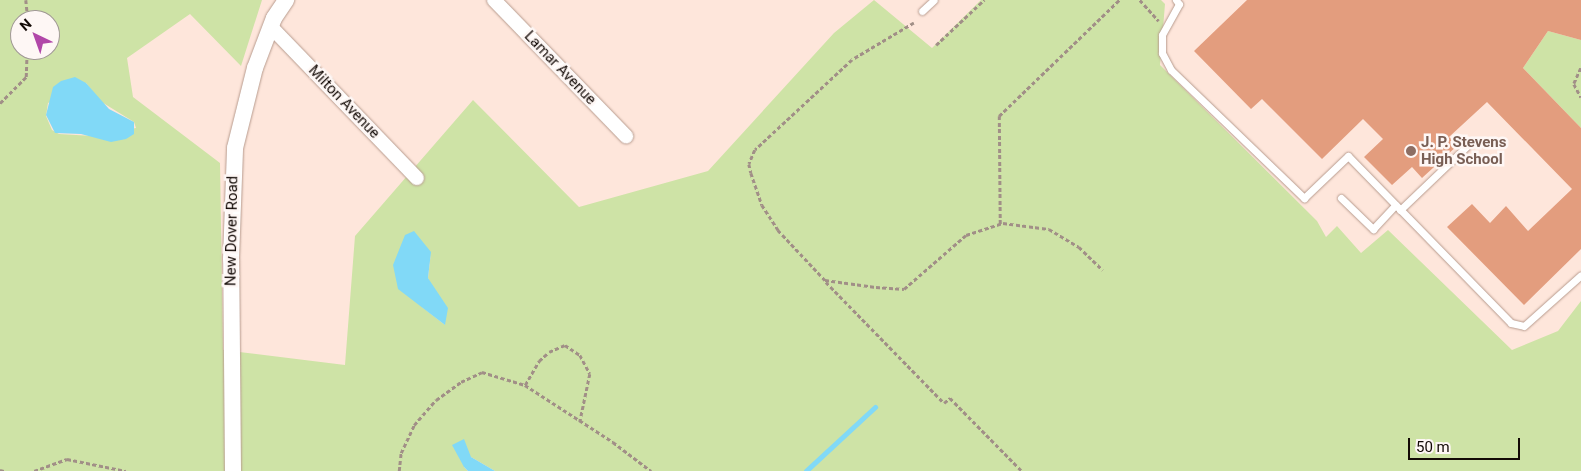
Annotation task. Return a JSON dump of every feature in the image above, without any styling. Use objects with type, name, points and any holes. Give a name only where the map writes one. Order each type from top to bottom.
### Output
[{"type":"street","name":"New Dover Road","points":[[233,471],[232,174],[243,106],[271,27],[286,0]]},
{"type":"street","name":"Lamar Avenue","points":[[494,0],[626,136]]},
{"type":"street","name":"Milton Avenue","points":[[271,27],[417,178]]},
{"type":"lane","points":[[922,11],[934,0]]},
{"type":"lane","points":[[1180,1],[1162,35],[1162,53],[1171,70],[1304,198],[1348,156],[1511,323],[1524,326],[1581,275]]},
{"type":"lane","points":[[1340,198],[1373,230],[1470,143]]},
{"type":"path","points":[[936,46],[984,0]]},
{"type":"path","points":[[1000,224],[999,116],[1119,0]]},
{"type":"path","points":[[1140,0],[1159,21]]},
{"type":"path","points":[[914,23],[852,60],[751,156],[750,174],[762,205],[778,230],[944,403],[950,398],[1022,471]]},
{"type":"path","points":[[0,104],[26,77],[27,60]]},
{"type":"path","points":[[1581,68],[1574,84],[1581,96]]},
{"type":"path","points":[[825,280],[904,288],[949,247],[984,226],[1000,224],[1035,225],[1049,230],[1078,247],[1103,270]]},
{"type":"path","points":[[525,386],[539,361],[550,352],[565,345],[580,355],[590,374],[580,422]]},
{"type":"path","points":[[399,471],[401,453],[414,424],[436,400],[461,382],[482,372],[525,386],[613,442],[651,471]]},
{"type":"path","points":[[34,471],[67,459],[126,471]]},
{"type":"path","points":[[0,470],[4,471]]},
{"type":"green space","points":[[0,0],[262,0],[241,66],[190,14],[127,58],[133,97],[220,163],[223,350],[345,365],[355,236],[473,100],[579,207],[708,171],[834,33],[874,0],[932,48],[981,0],[1161,0],[1165,4],[1160,65],[1317,221],[1326,237],[1337,226],[1361,253],[1388,230],[1512,350],[1558,331],[1581,301],[1581,471],[495,471],[471,457],[464,467],[468,471],[0,471]],"holes":[[[86,83],[100,101],[134,122],[136,128],[93,136],[59,134],[52,130],[46,116],[48,103]],[[431,252],[428,278],[445,325],[422,307]]]},
{"type":"green space","points":[[1548,31],[1581,40],[1581,128],[1523,68]]},
{"type":"water","points":[[75,77],[86,83],[109,109],[134,122],[134,134],[126,139],[111,142],[81,134],[55,133],[46,115],[53,87],[61,81]]},
{"type":"water","points":[[414,231],[431,252],[428,278],[448,308],[445,325],[398,289],[393,265],[405,235]]},
{"type":"water","points":[[464,439],[471,457],[495,471],[468,471],[464,467],[452,445]]},
{"type":"building","name":"J. P. Stevens High School","points":[[1247,0],[1581,0],[1581,40],[1548,31],[1523,68],[1581,128],[1581,249],[1524,305],[1447,227],[1472,204],[1490,223],[1506,206],[1528,231],[1572,189],[1487,102],[1449,137],[1458,145],[1422,178],[1412,167],[1392,185],[1364,157],[1383,139],[1363,119],[1322,159],[1262,99],[1251,109],[1194,51]]},
{"type":"waterway","points":[[806,471],[875,407]]},
{"type":"place","name":"J. P. Stevens High School","points":[[1411,151]]}]
